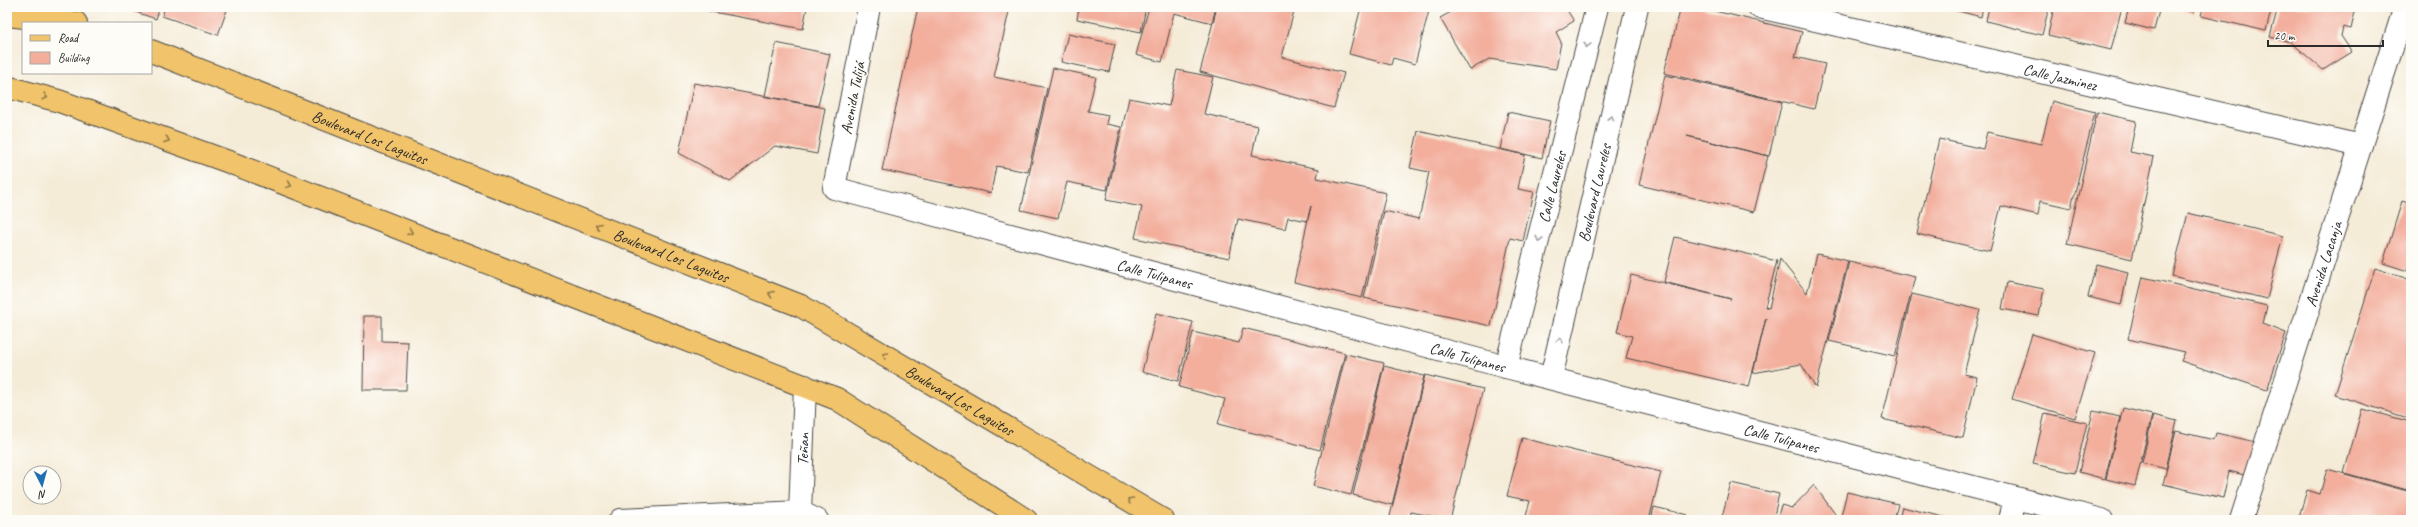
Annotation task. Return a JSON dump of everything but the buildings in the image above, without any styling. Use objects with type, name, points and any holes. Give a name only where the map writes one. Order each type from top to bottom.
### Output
[{"type":"main road","points":[[7,15],[67,22]]},
{"type":"main road","name":"Boulevard Los Laguitos","points":[[152,51],[801,306],[1163,520]]},
{"type":"main road","points":[[7,87],[59,101],[229,162],[838,399],[1026,520]]},
{"type":"street","name":"Avenida Tulijá","points":[[834,188],[869,7]]},
{"type":"street","name":"Calle Laureles","points":[[1506,367],[1597,7]]},
{"type":"street","name":"Boulevard Laureles","points":[[1551,378],[1637,7]]},
{"type":"street","name":"Calle Jazminez","points":[[1759,7],[2361,146]]},
{"type":"street","name":"Avenida Lacanja","points":[[2241,520],[2405,7]]},
{"type":"street","name":"Calle Tulipanes","points":[[834,188],[1506,367],[2102,520]]},
{"type":"street","name":"Teñan","points":[[805,386],[808,516]]},
{"type":"street","points":[[2010,520],[2015,498]]},
{"type":"street","points":[[620,520],[808,516]]}]
